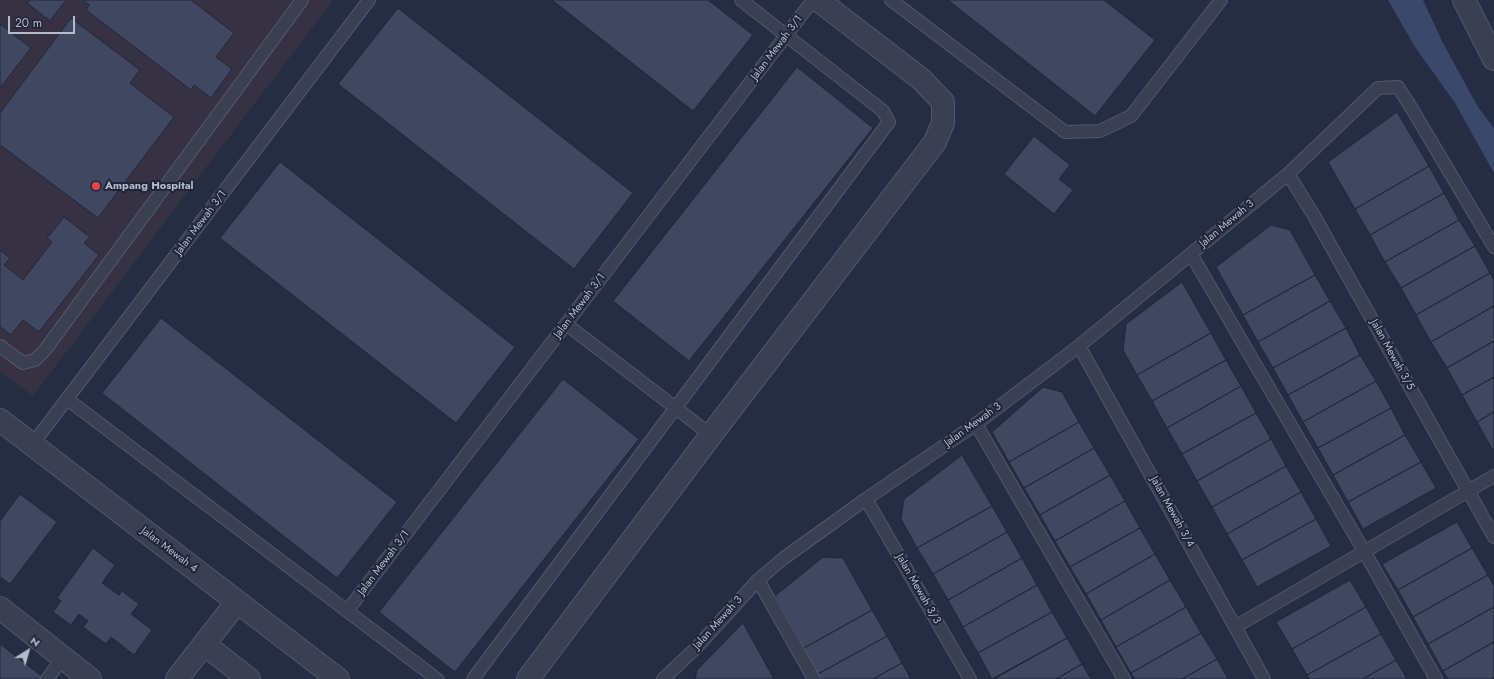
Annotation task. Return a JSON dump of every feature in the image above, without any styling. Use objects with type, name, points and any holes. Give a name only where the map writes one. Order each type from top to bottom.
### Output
[{"type":"street","points":[[528,679],[711,435],[935,142],[943,122],[943,102],[921,79],[818,0]]},
{"type":"street","points":[[1464,0],[1494,59]]},
{"type":"street","name":"Jalan Mewah 4","points":[[0,420],[338,679]]},
{"type":"street","points":[[177,679],[236,602]]},
{"type":"street","points":[[0,608],[90,679]]},
{"type":"street","points":[[204,644],[249,679]]},
{"type":"lane","points":[[0,346],[23,363],[35,360],[45,350],[302,0]]},
{"type":"lane","name":"Jalan Mewah 3/1","points":[[32,445],[370,0]]},
{"type":"lane","points":[[473,679],[889,122],[883,111],[741,0]]},
{"type":"lane","name":"Jalan Mewah 3/1","points":[[347,611],[813,0]]},
{"type":"lane","points":[[891,0],[1065,132],[1100,131],[1131,116],[1221,0]]},
{"type":"lane","name":"Jalan Mewah 3","points":[[663,679],[696,648],[758,580],[784,558],[866,499],[976,424],[1079,346],[1288,174],[1378,88],[1398,87],[1494,247]]},
{"type":"lane","name":"Jalan Mewah 3/5","points":[[1288,174],[1313,214],[1494,537]]},
{"type":"lane","points":[[1192,254],[1364,551],[1436,679]]},
{"type":"lane","points":[[566,324],[711,435]]},
{"type":"lane","name":"Jalan Mewah 3/4","points":[[1079,346],[1264,679]]},
{"type":"lane","points":[[67,399],[437,679]]},
{"type":"lane","points":[[976,424],[1124,679]]},
{"type":"lane","points":[[1235,627],[1494,476]]},
{"type":"lane","name":"Jalan Mewah 3/3","points":[[866,499],[970,679]]},
{"type":"lane","points":[[758,580],[814,679]]},
{"type":"lane","points":[[47,679],[63,658]]},
{"type":"shaded area","name":"Ampang Hospital","points":[[0,0],[333,0],[33,396],[0,372]]},
{"type":"water","points":[[1388,0],[1423,0],[1442,41],[1478,107],[1494,128],[1494,173],[1455,103],[1415,47]]},
{"type":"building","points":[[29,0],[66,0],[50,21],[27,3]]},
{"type":"building","points":[[83,0],[191,0],[234,33],[216,57],[232,69],[211,98],[194,85],[191,90],[86,10],[89,5]]},
{"type":"building","points":[[552,0],[708,0],[753,35],[693,111]]},
{"type":"building","points":[[948,0],[1104,0],[1155,40],[1095,116]]},
{"type":"building","points":[[398,8],[633,193],[574,269],[338,84]]},
{"type":"building","points":[[71,18],[140,70],[130,83],[174,117],[98,218],[0,145],[0,113]]},
{"type":"building","points":[[0,24],[31,48],[0,88]]},
{"type":"building","points":[[797,67],[873,128],[689,361],[613,301]]},
{"type":"building","points":[[1397,112],[1429,166],[1355,209],[1328,162]]},
{"type":"building","points":[[1034,136],[1070,165],[1059,179],[1073,190],[1054,214],[1004,174]]},
{"type":"building","points":[[280,162],[515,347],[456,423],[220,238]]},
{"type":"building","points":[[1429,166],[1444,193],[1370,235],[1355,209]]},
{"type":"building","points":[[1444,193],[1459,220],[1385,262],[1370,235]]},
{"type":"building","points":[[64,217],[90,237],[84,243],[99,255],[39,332],[23,320],[11,335],[0,327],[0,250],[10,258],[4,265],[23,280],[52,242],[47,238]]},
{"type":"building","points":[[1459,220],[1475,246],[1401,288],[1385,262]]},
{"type":"building","points":[[1271,225],[1290,230],[1315,275],[1243,315],[1216,267]]},
{"type":"building","points":[[1475,246],[1490,273],[1416,315],[1401,288]]},
{"type":"building","points":[[1490,273],[1494,280],[1494,306],[1431,342],[1416,315]]},
{"type":"building","points":[[1315,275],[1330,301],[1258,342],[1243,315]]},
{"type":"building","points":[[1182,282],[1211,333],[1137,375],[1123,350],[1126,324]]},
{"type":"building","points":[[1330,301],[1346,328],[1273,368],[1258,342]]},
{"type":"building","points":[[1494,306],[1494,341],[1447,368],[1431,342]]},
{"type":"building","points":[[161,318],[397,502],[337,578],[102,393]]},
{"type":"building","points":[[1346,328],[1360,355],[1288,395],[1273,368]]},
{"type":"building","points":[[1211,333],[1226,360],[1152,401],[1137,375]]},
{"type":"building","points":[[1494,341],[1494,377],[1462,395],[1447,368]]},
{"type":"building","points":[[1360,355],[1376,381],[1303,422],[1288,395]]},
{"type":"building","points":[[1226,360],[1241,386],[1167,428],[1152,401]]},
{"type":"building","points":[[1494,377],[1494,412],[1477,422],[1462,395]]},
{"type":"building","points":[[563,379],[639,439],[455,672],[379,612]]},
{"type":"building","points":[[1376,381],[1391,408],[1318,448],[1303,422]]},
{"type":"building","points":[[1241,386],[1256,413],[1182,454],[1167,428]]},
{"type":"building","points":[[1043,387],[1062,392],[1079,422],[1009,462],[992,432]]},
{"type":"building","points":[[1391,408],[1405,435],[1333,475],[1318,448]]},
{"type":"building","points":[[1494,412],[1494,448],[1492,449],[1477,422]]},
{"type":"building","points":[[1256,413],[1271,439],[1197,481],[1182,454]]},
{"type":"building","points":[[1079,422],[1094,448],[1024,488],[1009,462]]},
{"type":"building","points":[[1405,435],[1421,462],[1348,502],[1333,475]]},
{"type":"building","points":[[1271,439],[1286,466],[1212,507],[1197,481]]},
{"type":"building","points":[[1094,448],[1110,475],[1040,515],[1024,488]]},
{"type":"building","points":[[962,455],[992,506],[917,548],[901,519],[904,499]]},
{"type":"building","points":[[1421,462],[1436,488],[1363,529],[1348,502]]},
{"type":"building","points":[[1286,466],[1301,492],[1227,534],[1212,507]]},
{"type":"building","points":[[1110,475],[1125,501],[1055,541],[1040,515]]},
{"type":"building","points":[[1301,492],[1316,519],[1242,560],[1227,534]]},
{"type":"building","points":[[20,494],[57,522],[10,584],[0,577],[0,521]]},
{"type":"building","points":[[1125,501],[1140,528],[1070,567],[1055,541]]},
{"type":"building","points":[[992,506],[1007,532],[933,574],[917,548]]},
{"type":"building","points":[[1316,519],[1331,546],[1257,587],[1242,560]]},
{"type":"building","points":[[1457,522],[1472,548],[1398,590],[1382,564]]},
{"type":"building","points":[[1140,528],[1155,554],[1086,594],[1070,567]]},
{"type":"building","points":[[1007,532],[1022,558],[948,600],[933,574]]},
{"type":"building","points":[[93,548],[115,565],[102,583],[119,595],[122,591],[139,604],[131,614],[152,630],[134,655],[111,637],[106,644],[83,627],[88,621],[79,614],[71,625],[53,612],[61,601],[57,598]]},
{"type":"building","points":[[1472,548],[1488,575],[1413,617],[1398,590]]},
{"type":"building","points":[[1155,554],[1170,580],[1101,620],[1086,594]]},
{"type":"building","points":[[823,557],[843,558],[872,610],[804,648],[775,596]]},
{"type":"building","points":[[1022,558],[1037,585],[963,627],[948,600]]},
{"type":"building","points":[[1488,575],[1494,586],[1494,607],[1428,644],[1413,617]]},
{"type":"building","points":[[1170,580],[1186,607],[1116,647],[1101,620]]},
{"type":"building","points":[[1350,580],[1366,607],[1292,649],[1276,622]]},
{"type":"building","points":[[1037,585],[1052,612],[978,653],[963,627]]},
{"type":"building","points":[[1186,607],[1201,633],[1131,673],[1116,647]]},
{"type":"building","points":[[1366,607],[1381,634],[1307,675],[1292,649]]},
{"type":"building","points":[[1494,607],[1494,642],[1443,671],[1428,644]]},
{"type":"building","points":[[872,610],[887,636],[818,674],[804,648]]},
{"type":"building","points":[[1052,612],[1067,638],[992,679],[978,653]]},
{"type":"building","points":[[743,623],[774,679],[695,679],[697,670]]},
{"type":"building","points":[[1201,633],[1217,659],[1182,679],[1135,679],[1131,673]]},
{"type":"building","points":[[1381,634],[1396,660],[1363,679],[1309,679],[1307,675]]},
{"type":"building","points":[[887,636],[902,663],[873,679],[821,679],[818,674]]},
{"type":"building","points":[[1067,638],[1082,664],[1056,679],[994,679]]},
{"type":"building","points":[[1494,642],[1494,677],[1491,679],[1448,679],[1443,671]]},
{"type":"building","points":[[0,644],[44,678],[0,679]]},
{"type":"building","points":[[1217,659],[1228,679],[1182,679]]},
{"type":"building","points":[[1396,660],[1407,679],[1363,679]]},
{"type":"building","points":[[902,663],[911,679],[873,679]]},
{"type":"building","points":[[1082,664],[1091,679],[1056,679]]},
{"type":"place","name":"Ampang Hospital","points":[[96,186]]}]
